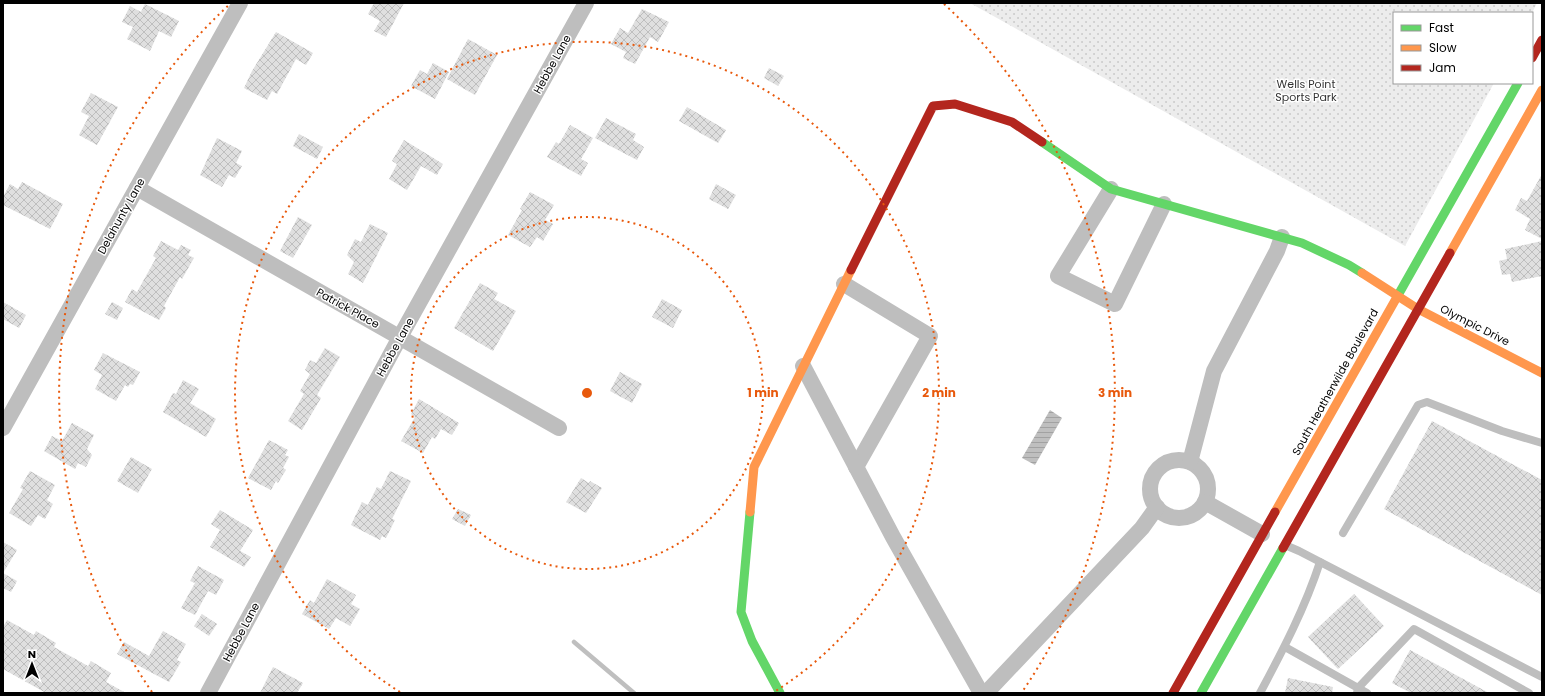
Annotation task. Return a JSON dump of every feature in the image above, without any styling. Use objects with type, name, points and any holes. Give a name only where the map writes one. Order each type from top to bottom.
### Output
[{"type":"main road","points":[[1533,56],[1542,40]]},
{"type":"main road","name":"South Heatherwilde Boulevard","points":[[1173,693],[1517,84]]},
{"type":"main road","points":[[1201,693],[1418,309],[1439,276],[1542,90]]},
{"type":"main road","name":"Olympic Drive","points":[[844,284],[933,106],[955,104],[1012,122],[1111,189],[1302,243],[1349,265],[1418,309],[1542,373]]},
{"type":"main road","points":[[780,693],[752,641],[741,612],[754,467],[844,284]]},
{"type":"main road","points":[[1262,534],[1285,545]]},
{"type":"street","name":"Delahunty Lane","points":[[3,428],[240,3]]},
{"type":"street","name":"Hebbe Lane","points":[[208,693],[400,337],[586,3]]},
{"type":"street","name":"Patrick Place","points":[[137,188],[559,428]]},
{"type":"street","points":[[1111,189],[1058,276],[1115,304],[1164,204]]},
{"type":"street","points":[[1190,462],[1214,371],[1273,258],[1282,237]]},
{"type":"street","points":[[844,284],[930,336],[856,467]]},
{"type":"street","points":[[803,366],[893,537],[981,693]]},
{"type":"street","points":[[1171,461],[1190,462],[1198,467],[1204,474],[1208,483],[1208,493],[1205,502],[1200,510],[1191,515],[1182,518],[1168,515],[1157,507],[1152,499],[1150,489],[1152,480],[1156,472],[1171,461]]},
{"type":"street","points":[[1205,502],[1262,534]]},
{"type":"street","points":[[986,693],[1142,528],[1157,507]]},
{"type":"lane","points":[[1343,533],[1418,405],[1426,402],[1502,431],[1542,443]]},
{"type":"lane","points":[[1285,545],[1542,677]]},
{"type":"lane","points":[[1260,693],[1285,647],[1311,591],[1320,562]]},
{"type":"lane","points":[[1358,691],[1414,629],[1529,693]]},
{"type":"lane","points":[[1285,647],[1358,691],[1367,693]]},
{"type":"green space","name":"Wells Point Sports Park","points":[[970,3],[1537,3],[1532,12],[1393,12],[1393,84],[1493,84],[1405,246]]},
{"type":"shaded area","points":[[1050,410],[1062,418],[1035,465],[1022,458]]},
{"type":"building","points":[[374,3],[404,3],[386,37],[374,31],[380,21],[368,14]]},
{"type":"building","points":[[145,4],[179,21],[171,37],[159,31],[150,51],[127,39],[133,27],[122,22],[130,6],[141,12]]},
{"type":"building","points":[[642,9],[669,22],[658,42],[650,37],[635,64],[623,58],[626,52],[611,44],[620,28],[628,33]]},
{"type":"building","points":[[276,32],[313,53],[306,65],[296,59],[277,94],[272,91],[267,100],[244,88],[252,71]]},
{"type":"building","points":[[468,39],[497,55],[475,95],[447,79]]},
{"type":"building","points":[[433,63],[449,72],[435,99],[411,86],[420,70],[427,74]]},
{"type":"building","points":[[769,68],[784,76],[778,86],[764,78]]},
{"type":"building","points":[[91,93],[118,107],[97,145],[79,135],[89,116],[81,112]]},
{"type":"building","points":[[687,107],[726,130],[718,143],[679,121]]},
{"type":"building","points":[[606,118],[636,134],[633,140],[644,147],[637,160],[595,138]]},
{"type":"building","points":[[570,125],[593,138],[581,159],[588,163],[581,176],[547,157],[556,142],[559,144]]},
{"type":"building","points":[[299,134],[323,147],[317,159],[293,146]]},
{"type":"building","points":[[217,138],[242,151],[236,163],[242,166],[235,178],[229,175],[222,187],[200,175]]},
{"type":"building","points":[[404,140],[443,164],[437,175],[421,166],[407,190],[389,179],[397,164],[392,161]]},
{"type":"building","points":[[1542,174],[1542,239],[1525,230],[1530,219],[1515,210],[1521,198],[1527,201]]},
{"type":"building","points":[[22,182],[63,204],[50,229],[3,205],[3,197],[10,184],[18,189]]},
{"type":"building","points":[[716,184],[736,195],[728,209],[709,199]]},
{"type":"building","points":[[530,192],[554,205],[545,220],[553,224],[543,241],[537,237],[530,247],[508,235]]},
{"type":"building","points":[[298,217],[312,225],[293,258],[280,251]]},
{"type":"building","points":[[370,224],[388,233],[363,283],[348,274],[354,262],[347,255],[355,239],[361,242]]},
{"type":"building","points":[[161,241],[178,250],[181,245],[191,250],[188,255],[194,258],[182,279],[180,277],[164,306],[166,308],[159,320],[125,302],[132,289],[137,292],[156,258],[153,256]]},
{"type":"building","points":[[1542,241],[1542,276],[1512,282],[1510,274],[1502,275],[1499,261],[1507,259],[1505,249]]},
{"type":"building","points":[[480,283],[498,293],[494,299],[516,311],[493,351],[454,328]]},
{"type":"building","points":[[662,299],[682,310],[673,328],[652,317]]},
{"type":"building","points":[[3,302],[26,315],[19,328],[3,319]]},
{"type":"building","points":[[112,302],[123,308],[117,320],[105,314]]},
{"type":"building","points":[[325,348],[340,357],[317,395],[321,398],[302,430],[288,421],[304,394],[300,391],[310,374],[305,370],[310,360],[316,363]]},
{"type":"building","points":[[103,353],[140,372],[133,385],[130,384],[128,387],[125,385],[116,401],[95,389],[102,375],[94,370]]},
{"type":"building","points":[[620,372],[642,384],[632,403],[610,391]]},
{"type":"building","points":[[183,380],[199,389],[190,403],[216,419],[206,437],[163,412],[173,393],[176,394]]},
{"type":"building","points":[[419,399],[459,423],[452,435],[441,429],[435,439],[432,437],[423,453],[401,441],[415,417],[411,414]]},
{"type":"building","points":[[1432,421],[1542,480],[1542,595],[1384,509]]},
{"type":"building","points":[[72,423],[94,435],[87,449],[92,455],[86,467],[78,463],[75,469],[44,451],[52,436],[62,441]]},
{"type":"building","points":[[269,440],[288,450],[285,455],[289,457],[283,468],[286,470],[278,483],[276,481],[271,490],[248,478]]},
{"type":"building","points":[[131,457],[152,469],[138,493],[117,481]]},
{"type":"building","points":[[30,471],[55,485],[47,500],[53,504],[45,519],[38,515],[31,526],[9,513],[23,489],[20,488]]},
{"type":"building","points":[[390,471],[411,481],[392,519],[395,520],[386,538],[382,536],[380,540],[351,525],[362,502],[368,505],[377,487],[381,489]]},
{"type":"building","points":[[581,478],[602,488],[586,513],[566,502]]},
{"type":"building","points":[[458,509],[471,515],[465,526],[452,519]]},
{"type":"building","points":[[220,510],[253,530],[240,551],[251,557],[244,567],[210,547],[220,530],[211,524]]},
{"type":"building","points":[[3,542],[17,550],[3,573]]},
{"type":"building","points":[[198,566],[224,580],[216,595],[208,591],[195,615],[181,608],[195,583],[190,581]]},
{"type":"building","points":[[3,573],[17,581],[11,592],[3,588]]},
{"type":"building","points":[[327,579],[356,595],[351,604],[360,609],[350,626],[336,618],[329,629],[302,614],[310,600],[314,603]]},
{"type":"building","points":[[1354,594],[1384,626],[1338,669],[1308,637]]},
{"type":"building","points":[[202,614],[217,624],[209,636],[194,626]]},
{"type":"building","points":[[7,620],[34,635],[36,631],[56,643],[54,647],[88,666],[91,661],[111,673],[106,682],[126,693],[46,693],[3,669],[3,627]]},
{"type":"building","points":[[163,631],[186,644],[177,660],[181,662],[169,682],[117,654],[124,642],[149,656]]},
{"type":"building","points":[[1410,650],[1489,693],[1411,693],[1392,683]]},
{"type":"building","points":[[273,667],[303,683],[297,693],[260,693]]},
{"type":"building","points":[[1288,678],[1333,687],[1332,693],[1285,693]]},
{"type":"waterway","points":[[574,642],[634,693]]},
{"type":"traffic: fast","points":[[1397,297],[1517,84]]},
{"type":"traffic: fast","points":[[1042,142],[1111,189],[1302,243],[1349,265],[1362,273]]},
{"type":"traffic: fast","points":[[750,512],[741,612],[752,641],[780,693]]},
{"type":"traffic: fast","points":[[1201,693],[1283,548]]},
{"type":"traffic: slow","points":[[1450,253],[1542,90]]},
{"type":"traffic: slow","points":[[750,512],[754,467],[851,270]]},
{"type":"traffic: slow","points":[[1362,273],[1418,309],[1542,373]]},
{"type":"traffic: slow","points":[[1275,512],[1397,297]]},
{"type":"traffic: jam","points":[[1533,56],[1542,40]]},
{"type":"traffic: jam","points":[[851,270],[933,106],[955,104],[1012,122],[1042,142]]},
{"type":"traffic: jam","points":[[1283,548],[1450,253]]},
{"type":"traffic: jam","points":[[1173,693],[1275,512]]}]
